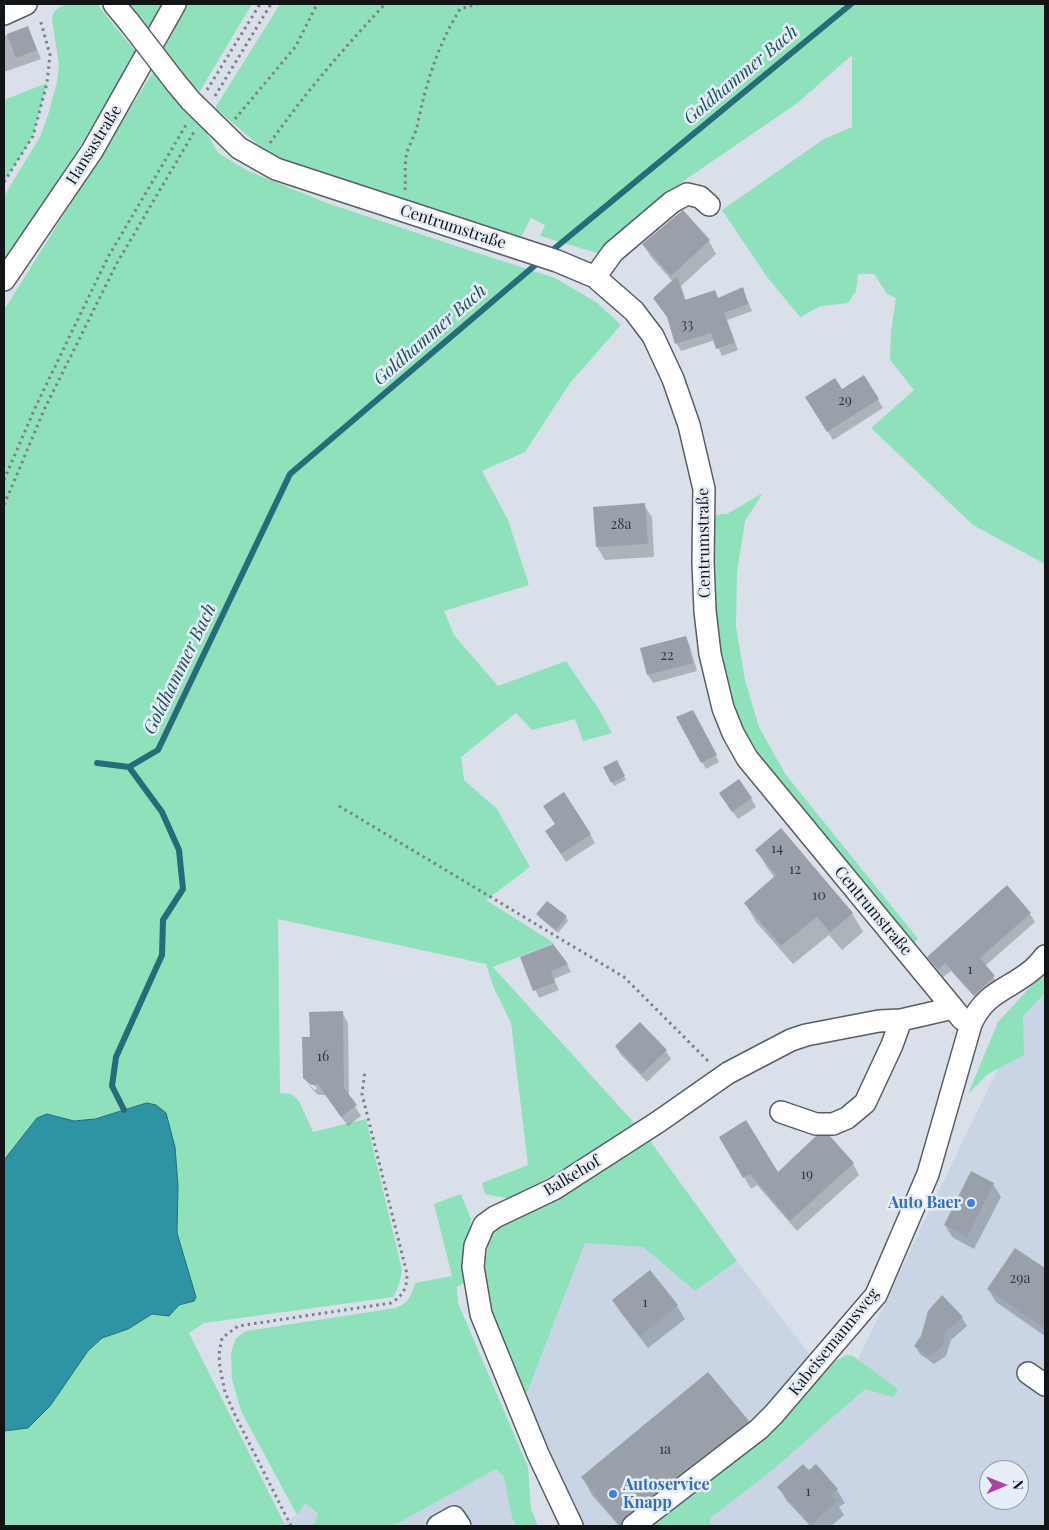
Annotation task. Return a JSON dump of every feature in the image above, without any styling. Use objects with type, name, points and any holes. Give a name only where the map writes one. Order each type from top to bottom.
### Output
[{"type":"street","name":"Centrumstraße","points":[[114,4],[176,82],[201,110],[239,148],[258,160],[276,168],[556,261],[595,277],[634,311],[653,336],[673,379],[689,425],[704,489],[703,562],[710,654],[723,708],[733,733],[747,758],[962,1019],[971,1024]]},
{"type":"street","name":"Hansastraße","points":[[4,280],[92,151],[175,4]]},
{"type":"street","points":[[4,14],[32,9]]},
{"type":"street","points":[[595,277],[613,252],[672,202],[686,194],[700,197],[709,205]]},
{"type":"street","name":"Kabeisemannsweg","points":[[633,1526],[759,1429],[876,1296],[928,1174],[971,1024],[982,1005],[998,992],[1032,971],[1045,956]]},
{"type":"street","name":"Balkehof","points":[[572,1526],[538,1454],[481,1314],[473,1267],[475,1246],[484,1225],[495,1217],[554,1189],[658,1122],[728,1073],[791,1040],[806,1035],[879,1021],[901,1020],[953,1008]]},
{"type":"street","points":[[781,1112],[816,1124],[832,1124],[847,1118],[865,1103],[892,1045],[901,1020]]},
{"type":"street","points":[[1028,1373],[1045,1385]]},
{"type":"street","points":[[438,1526],[454,1517],[460,1526]]},
{"type":"path","points":[[4,505],[44,410],[117,263],[260,4]]},
{"type":"path","points":[[4,480],[35,408],[108,257],[271,4]]},
{"type":"path","points":[[224,132],[296,46],[317,4]]},
{"type":"path","points":[[258,160],[296,107],[339,53],[385,4]]},
{"type":"path","points":[[404,211],[407,153],[416,130],[430,72],[446,33],[460,9],[477,4]]},
{"type":"path","points":[[4,182],[33,136],[47,83],[50,55],[32,9]]},
{"type":"path","points":[[339,806],[624,977],[713,1066],[728,1073]]},
{"type":"path","points":[[291,1526],[225,1392],[219,1354],[222,1338],[238,1326],[391,1303],[404,1291],[407,1284],[407,1274],[362,1094],[365,1071]]},
{"type":"shaded area","points":[[1045,993],[1045,1526],[684,1526],[843,1390],[1023,1016]]},
{"type":"shaded area","points":[[585,1243],[643,1247],[695,1291],[737,1261],[812,1357],[750,1422],[625,1526],[578,1526],[535,1432],[526,1395]]},
{"type":"shaded area","points":[[496,1469],[504,1477],[512,1518],[517,1526],[393,1526]]},
{"type":"shaded area","points":[[305,1503],[318,1515],[313,1526],[278,1526],[297,1515]]},
{"type":"green space","points":[[66,4],[97,4],[136,52],[67,168],[4,263],[4,196],[40,137],[48,115],[57,82],[59,65],[52,19],[55,11]]},
{"type":"green space","points":[[128,4],[163,4],[149,31]]},
{"type":"green space","points":[[188,4],[252,4],[200,91],[185,78],[163,51]]},
{"type":"green space","points":[[280,4],[1045,4],[1045,564],[973,525],[871,428],[914,390],[890,360],[891,332],[896,298],[887,294],[874,274],[858,274],[856,291],[848,303],[821,306],[800,317],[767,277],[722,210],[824,139],[852,127],[852,55],[796,104],[685,180],[597,253],[540,236],[545,225],[531,218],[521,237],[273,157],[215,108]]},
{"type":"green space","points":[[153,72],[210,132],[208,135],[218,153],[248,171],[327,203],[555,278],[596,302],[621,325],[570,383],[525,452],[482,471],[508,520],[529,585],[444,611],[454,635],[498,686],[566,661],[600,711],[612,733],[583,741],[575,719],[532,730],[516,713],[461,757],[464,780],[497,809],[530,867],[486,900],[554,943],[493,967],[637,1126],[511,1199],[485,1194],[482,1183],[528,1165],[511,1023],[494,988],[486,964],[278,919],[280,1093],[291,1094],[299,1101],[313,1132],[366,1119],[402,1270],[399,1285],[393,1297],[204,1323],[189,1333],[284,1523],[278,1526],[4,1526],[4,1431],[28,1428],[50,1406],[89,1351],[102,1338],[128,1329],[152,1314],[169,1316],[179,1305],[189,1303],[196,1297],[177,1233],[178,1185],[175,1147],[147,1103],[95,1119],[74,1121],[47,1114],[37,1118],[4,1160],[4,310]]},
{"type":"green space","points":[[47,83],[33,136],[4,182],[4,100]]},
{"type":"green space","points":[[763,493],[745,521],[737,572],[736,627],[745,680],[759,727],[786,775],[918,939],[910,946],[746,740],[727,691],[719,652],[711,592],[713,515],[727,514]]},
{"type":"green space","points":[[1045,971],[1045,993],[1023,1016],[1024,1055],[988,1074],[968,1094],[998,1022]]},
{"type":"green space","points":[[648,1138],[737,1261],[695,1291],[643,1247],[585,1243],[526,1395],[516,1387],[496,1334],[485,1266],[489,1241],[493,1231],[559,1199]]},
{"type":"green space","points":[[461,1194],[471,1219],[466,1281],[457,1287],[458,1303],[528,1467],[531,1509],[538,1526],[517,1526],[512,1518],[504,1477],[496,1469],[393,1526],[313,1526],[318,1514],[305,1503],[297,1515],[241,1411],[232,1379],[231,1353],[236,1338],[246,1331],[396,1308],[404,1304],[409,1298],[415,1283],[452,1276],[434,1204]]},
{"type":"green space","points":[[846,1355],[853,1356],[898,1389],[893,1397],[865,1389],[770,1472],[710,1518],[710,1526],[651,1526],[770,1432],[836,1361]]},
{"type":"water","points":[[147,1103],[156,1105],[166,1113],[175,1147],[178,1185],[177,1233],[196,1297],[194,1301],[179,1305],[169,1316],[152,1314],[128,1329],[102,1338],[88,1351],[50,1406],[28,1428],[4,1431],[4,1160],[37,1118],[47,1114],[74,1121],[95,1119]]},
{"type":"building","points":[[28,26],[37,50],[16,58],[7,34]]},
{"type":"building","points":[[683,210],[710,240],[671,276],[642,244]]},
{"type":"building","points":[[677,276],[685,300],[715,290],[718,298],[743,287],[748,304],[724,313],[735,342],[716,349],[711,333],[675,344],[667,317],[653,298]]},
{"type":"building","points":[[864,375],[879,399],[827,432],[805,397],[835,378],[842,389]]},
{"type":"building","points":[[645,503],[648,544],[596,547],[593,507]]},
{"type":"building","points":[[686,636],[693,663],[647,675],[640,648]]},
{"type":"building","points":[[693,710],[717,755],[701,763],[676,717]]},
{"type":"building","points":[[617,760],[625,776],[611,783],[603,767]]},
{"type":"building","points":[[739,779],[752,798],[732,812],[719,793]]},
{"type":"building","points":[[564,792],[591,834],[561,854],[545,831],[555,824],[543,806]]},
{"type":"building","points":[[781,828],[853,913],[830,932],[817,917],[781,946],[744,903],[776,875],[755,850]]},
{"type":"building","points":[[1007,885],[1031,913],[980,958],[995,976],[974,995],[945,963],[938,970],[927,957]]},
{"type":"building","points":[[547,901],[567,916],[556,930],[536,914]]},
{"type":"building","points":[[553,944],[568,964],[551,971],[555,982],[533,991],[520,957]]},
{"type":"building","points":[[343,1011],[344,1088],[357,1105],[341,1117],[318,1084],[311,1085],[303,1078],[302,1037],[310,1037],[309,1012]]},
{"type":"building","points":[[640,1022],[667,1050],[642,1074],[615,1046]]},
{"type":"building","points":[[746,1120],[778,1172],[816,1136],[830,1136],[854,1163],[790,1221],[750,1174],[743,1178],[719,1137]]},
{"type":"building","points":[[971,1171],[994,1183],[967,1237],[944,1225]]},
{"type":"building","points":[[1015,1248],[1045,1268],[1045,1329],[987,1289]]},
{"type":"building","points":[[650,1270],[678,1305],[640,1336],[612,1300]]},
{"type":"building","points":[[942,1295],[963,1317],[946,1331],[942,1347],[929,1356],[914,1346],[921,1336],[928,1311]]},
{"type":"building","points":[[708,1372],[749,1421],[625,1516],[621,1526],[581,1477]]},
{"type":"building","points":[[803,1464],[809,1470],[816,1464],[838,1489],[831,1495],[837,1501],[811,1525],[777,1487]]},
{"type":"waterway","name":"Goldhammer Bach","points":[[549,253],[851,4]]},
{"type":"waterway","name":"Goldhammer Bach","points":[[97,763],[129,767],[158,750],[290,474],[540,261]]},
{"type":"waterway","name":"Goldhammer Bach","points":[[124,1110],[112,1086],[116,1057],[162,955],[163,920],[183,889],[179,850],[162,812],[129,767]]},
{"type":"place","name":"Auto Baer","points":[[971,1203]]},
{"type":"place","name":"Autoservice Knapp","points":[[613,1494]]}]
